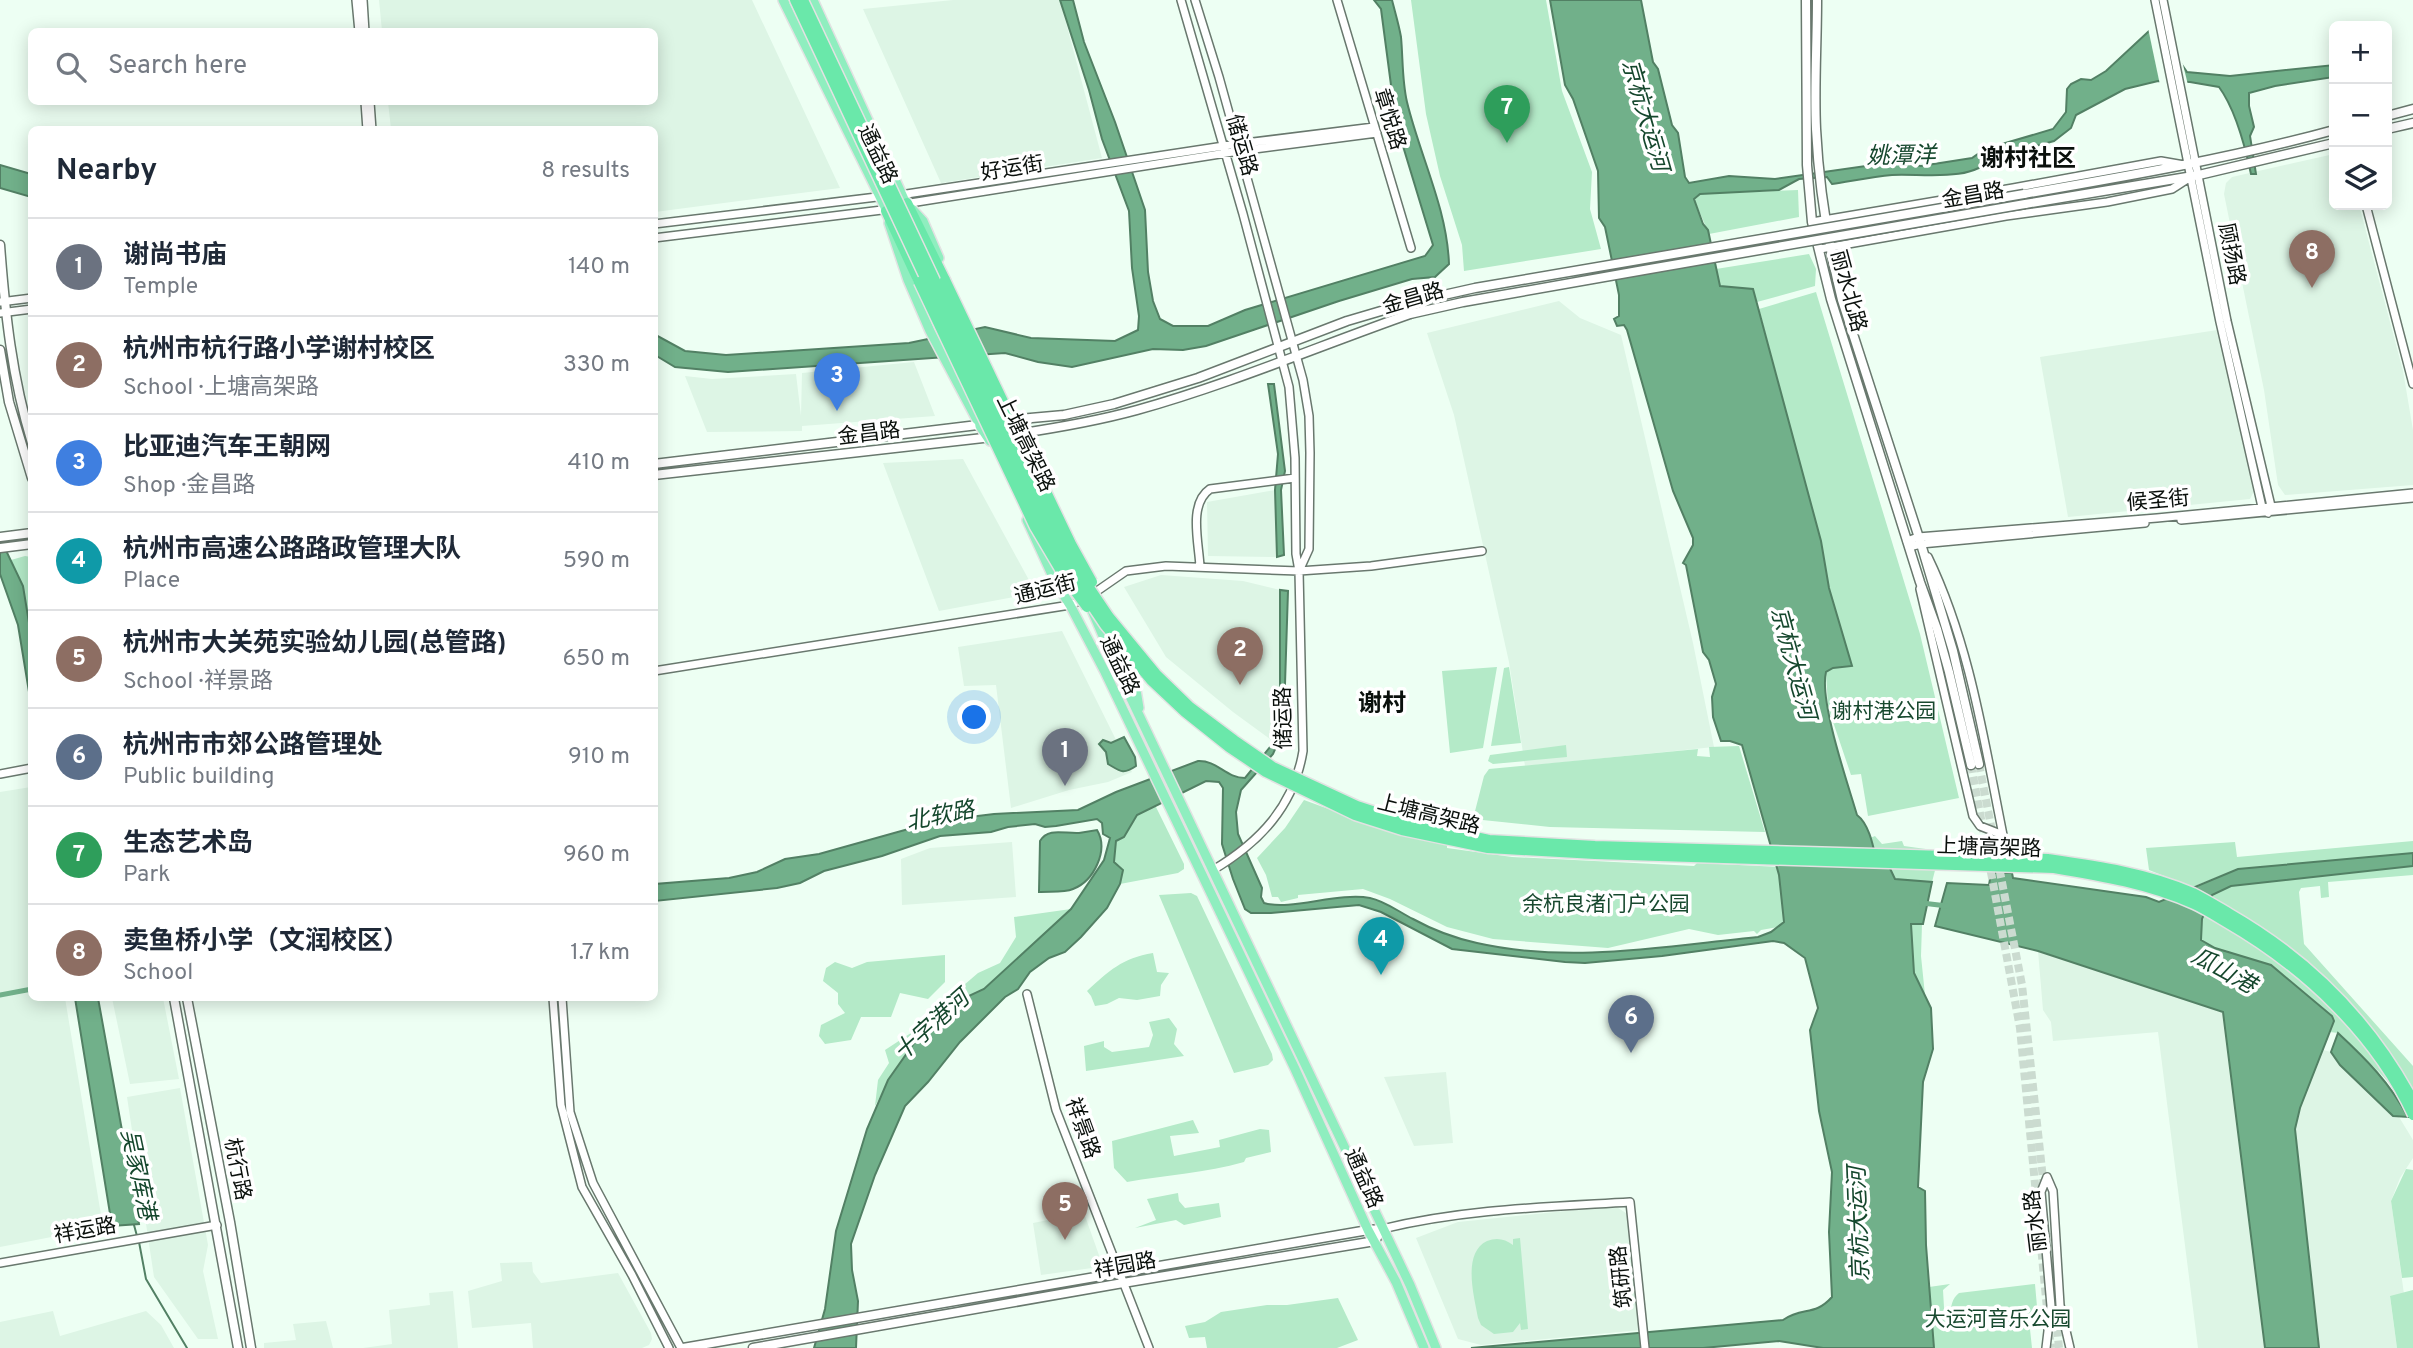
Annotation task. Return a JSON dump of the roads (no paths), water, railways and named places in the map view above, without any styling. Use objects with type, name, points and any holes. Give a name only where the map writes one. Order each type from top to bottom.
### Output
[{"type":"highway","name":"上塘高架路","points":[[795,0],[973,380],[1066,567],[1105,625],[1151,680],[1185,712],[1229,747],[1266,772],[1355,815],[1450,842],[1488,848],[2054,868],[2125,880],[2194,904],[2259,941],[2315,985],[2381,1060],[2413,1115]]},
{"type":"highway","name":"上塘高架路","points":[[803,0],[1061,542],[1082,578],[1139,656],[1190,706],[1273,767],[1357,806],[1406,822],[1489,840],[1595,846],[2048,859],[2120,869],[2193,893],[2260,931],[2319,978],[2348,1007],[2398,1072],[2413,1102]]},
{"type":"highway","points":[[905,198],[1071,544],[1139,656]]},
{"type":"highway","points":[[886,211],[1035,527],[1077,596],[1105,625]]},
{"type":"main road","name":"通益路","points":[[783,0],[886,211],[904,241],[974,393],[980,426],[988,437],[1055,581],[1070,605],[1168,803],[1295,1069],[1368,1230],[1396,1282],[1424,1348]]},
{"type":"main road","name":"通益路","points":[[813,0],[905,198],[923,221],[967,328],[1062,535],[1102,638],[1410,1285],[1436,1348]]},
{"type":"main road","name":"丽水北路","points":[[1806,0],[1807,165],[1812,222],[1831,299],[1950,672],[1975,764],[1953,651],[1842,300],[1830,247],[1821,188],[1816,127],[1817,0]]},
{"type":"main road","points":[[2392,115],[2413,109]]},
{"type":"main road","points":[[2392,128],[2413,123]]},
{"type":"main road","name":"金昌路","points":[[658,464],[1064,415],[1114,404],[1198,378],[1347,321],[1408,303],[1475,288],[2192,164],[2260,150],[2329,131]]},
{"type":"main road","name":"金昌路","points":[[658,475],[1017,434],[1138,409],[1282,361],[1410,314],[1463,302],[2194,176],[2263,162],[2329,144]]},
{"type":"main road","points":[[886,211],[905,272],[930,331],[980,426]]},
{"type":"main road","points":[[0,245],[3,313],[16,386],[28,429]]},
{"type":"main road","points":[[0,350],[9,402],[28,465]]},
{"type":"main road","points":[[1017,434],[1096,592],[1135,684],[1142,719]]},
{"type":"main road","points":[[0,537],[28,533]]},
{"type":"main road","points":[[0,548],[28,544]]},
{"type":"main road","name":"杭行路","points":[[175,1001],[238,1348]]},
{"type":"main road","name":"杭行路","points":[[188,1001],[251,1348]]},
{"type":"main road","points":[[1374,1241],[1382,1229]]},
{"type":"main road","name":"祥园路","points":[[682,1348],[1118,1271],[1382,1229]]},
{"type":"main road","name":"祥园路","points":[[753,1348],[1374,1241]]},
{"type":"street","points":[[356,0],[359,28]]},
{"type":"street","points":[[363,0],[365,28]]},
{"type":"street","name":"储运路","points":[[1181,0],[1289,387],[1299,571],[1303,751],[1300,772],[1277,817],[1256,839],[1213,870]]},
{"type":"street","name":"储运路","points":[[1195,0],[1303,380],[1310,453],[1309,550],[1299,571]]},
{"type":"street","name":"章悦路","points":[[1337,0],[1411,248]]},
{"type":"street","name":"顾扬路","points":[[2155,0],[2163,22],[2267,509]]},
{"type":"street","name":"顾扬路","points":[[2163,0],[2163,22]]},
{"type":"street","points":[[365,105],[367,126]]},
{"type":"street","points":[[370,105],[372,126]]},
{"type":"street","name":"好运街","points":[[658,224],[879,196],[905,198],[1134,167],[1238,147],[1375,130]]},
{"type":"street","name":"好运街","points":[[658,238],[886,211],[905,198],[1225,150]]},
{"type":"street","name":"金昌路","points":[[1812,222],[2161,161],[2192,164]]},
{"type":"street","name":"金昌路","points":[[1820,249],[2133,197],[2172,189],[2194,176]]},
{"type":"street","points":[[2367,210],[2413,384]]},
{"type":"street","points":[[2,301],[28,298]]},
{"type":"street","points":[[3,313],[28,310]]},
{"type":"street","points":[[1200,567],[1197,507],[1202,494],[1210,489],[1295,478]]},
{"type":"street","name":"候圣街","points":[[2267,509],[2413,493]]},
{"type":"street","name":"候圣街","points":[[1908,544],[1920,540],[2413,498]]},
{"type":"street","name":"丽水北路","points":[[1920,540],[1940,581],[1964,656],[2003,835],[1980,826],[1973,816],[1946,690],[1922,601],[1920,582]]},
{"type":"street","name":"通运街","points":[[658,670],[1070,605],[1087,598],[1126,571],[1167,566],[1299,571],[1371,566],[1482,551]]},
{"type":"street","points":[[0,774],[28,769]]},
{"type":"street","name":"祥景路","points":[[1027,994],[1056,1110],[1149,1348]]},
{"type":"street","points":[[553,1001],[561,1105],[582,1187],[632,1275],[669,1348]]},
{"type":"street","points":[[562,1001],[570,1112],[584,1160],[593,1184],[682,1348]]},
{"type":"street","name":"丽水路","points":[[2046,1348],[2051,1306],[2040,1192],[2047,1177],[2053,1191],[2060,1305],[2070,1348]]},
{"type":"street","name":"祥园路","points":[[1382,1229],[1429,1218],[1500,1210],[1630,1202]]},
{"type":"street","name":"筑研路","points":[[1630,1202],[1646,1348]]},
{"type":"street","name":"祥运路","points":[[0,1263],[217,1224]]},
{"type":"water","points":[[1060,0],[1073,0],[1084,42],[1145,210],[1148,272],[1153,301],[1160,319],[1173,326],[1208,326],[1245,310],[1425,256],[1433,245],[1396,123],[1381,9],[1374,0],[1392,0],[1401,37],[1407,102],[1438,202],[1449,264],[1435,277],[1412,279],[1206,346],[1183,350],[1153,349],[1072,367],[1005,353],[728,372],[675,367],[658,357],[658,336],[685,351],[726,355],[909,343],[985,327],[1031,338],[1115,341],[1138,330],[1129,211],[1102,139]]},
{"type":"water","points":[[1550,0],[1641,0],[1653,62],[1658,69],[1672,125],[1678,133],[1685,177],[1689,183],[1729,176],[1775,179],[1894,162],[1921,166],[1972,158],[1985,149],[2053,129],[2066,112],[2067,89],[2071,84],[2081,79],[2091,80],[2106,71],[2149,31],[2159,31],[2187,72],[2230,76],[2329,66],[2329,78],[2249,93],[2254,127],[2250,136],[2256,174],[2251,174],[2235,117],[2219,87],[2190,82],[2158,81],[2125,89],[2076,115],[2071,128],[2054,141],[1992,158],[1971,171],[1945,175],[1892,175],[1832,184],[1827,177],[1799,179],[1779,190],[1700,194],[1694,199],[1708,230],[1720,286],[1753,289],[1821,541],[1829,588],[1852,666],[1833,668],[1826,672],[1827,702],[1830,722],[1857,815],[1867,829],[1876,859],[1886,860],[1895,879],[1932,882],[1923,924],[1911,924],[1914,973],[1931,1008],[1933,1049],[1923,1082],[1918,1187],[1925,1191],[1934,1348],[1823,1348],[1779,1341],[1703,1348],[1471,1348],[1783,1320],[1820,1307],[1832,1297],[1829,1232],[1832,1172],[1819,1111],[1810,1030],[1818,1008],[1805,958],[1784,943],[1773,941],[1662,956],[1585,963],[1565,962],[1452,949],[1381,912],[1359,905],[1251,913],[1245,909],[1222,844],[1223,788],[1219,782],[1206,781],[1137,815],[1124,837],[1116,841],[1114,862],[1123,870],[1120,884],[1107,908],[1065,952],[1049,958],[1030,972],[1018,989],[1005,997],[960,1042],[905,1106],[875,1175],[851,1244],[852,1270],[858,1301],[856,1348],[814,1348],[825,1309],[836,1231],[867,1129],[888,1080],[924,1029],[960,1000],[984,989],[1071,909],[1104,860],[1110,838],[1103,834],[1102,823],[1097,819],[1045,827],[1035,824],[991,832],[940,836],[882,856],[824,871],[800,883],[777,888],[658,901],[658,884],[729,878],[757,872],[785,859],[819,854],[937,821],[994,814],[1078,810],[1116,792],[1198,761],[1211,763],[1232,775],[1245,778],[1274,742],[1280,727],[1280,590],[1288,591],[1285,684],[1287,722],[1273,754],[1241,790],[1236,812],[1238,834],[1262,888],[1261,897],[1264,903],[1287,905],[1344,897],[1376,899],[1428,927],[1460,939],[1512,949],[1547,952],[1618,951],[1758,937],[1771,932],[1784,922],[1779,875],[1742,745],[1721,741],[1713,717],[1712,697],[1716,684],[1709,660],[1703,652],[1686,565],[1683,563],[1693,545],[1693,538],[1673,491],[1627,330],[1624,325],[1617,326],[1614,319],[1619,316],[1619,295],[1605,227],[1599,218],[1598,171],[1573,99],[1565,85]]},
{"type":"water","points":[[0,165],[28,173],[28,196],[0,188]]},
{"type":"water","points":[[1268,384],[1274,384],[1285,471],[1281,490],[1284,555],[1277,557],[1275,490],[1278,454]]},
{"type":"water","points":[[0,538],[23,586],[28,617],[28,686],[18,625],[0,574]]},
{"type":"water","points":[[1124,737],[1135,757],[1136,766],[1125,771],[1108,764],[1106,752],[1099,744],[1103,740],[1111,743]]},
{"type":"water","points":[[1097,830],[1100,855],[1087,879],[1069,890],[1039,892],[1040,841],[1043,837],[1057,832]]},
{"type":"water","points":[[2413,853],[2413,866],[2231,886],[2212,895],[2202,919],[2201,940],[2215,948],[2271,965],[2332,1016],[2334,1021],[2300,1108],[2295,1129],[2319,1348],[2265,1348],[2223,1012],[2038,951],[1935,926],[1947,883],[1989,885],[1991,873],[2012,873],[2013,878],[2146,897],[2159,902],[2238,869]]},
{"type":"water","points":[[75,1001],[99,1001],[139,1224],[112,1226]]},
{"type":"water","points":[[2338,1033],[2377,1072],[2408,1117],[2393,1116],[2340,1065],[2331,1052]]},
{"type":"waterway","name":"瓜山港","points":[[1922,903],[1947,906]]},
{"type":"waterway","points":[[0,995],[28,990]]},
{"type":"waterway","name":"吴家库港","points":[[134,1225],[137,1236]]},
{"type":"waterway","name":"吴家库港","points":[[139,1242],[146,1279],[187,1348]]},
{"type":"tunnel","points":[[1979,764],[2022,985],[2044,1188]]},
{"type":"tunnel","points":[[1971,765],[2020,1028],[2048,1319]]},
{"type":"tunnel","points":[[2048,1233],[2059,1348]]},
{"type":"tunnel","points":[[2049,1332],[2051,1348]]},
{"type":"place","name":"生态艺术岛","points":[[1507,143]]},
{"type":"place","name":"卖鱼桥小学（文润校区）","points":[[2312,288]]},
{"type":"place","name":"比亚迪汽车王朝网","points":[[837,411]]},
{"type":"place","name":"杭州市杭行路小学谢村校区","points":[[1240,685]]},
{"type":"place","name":"谢尚书庙","points":[[1065,786]]},
{"type":"place","name":"杭州市高速公路路政管理大队","points":[[1381,975]]},
{"type":"place","name":"杭州市市郊公路管理处","points":[[1631,1053]]},
{"type":"place","name":"杭州市大关苑实验幼儿园(总管路)","points":[[1065,1240]]},
{"type":"district","name":"谢村社区","points":[[2028,158]]},
{"type":"district","name":"谢村","points":[[1382,703]]},
{"type":"water label","name":"京杭大运河","points":[[1646,115]]},
{"type":"water label","name":"姚潭洋","points":[[1901,155]]},
{"type":"water label","name":"京杭大运河","points":[[1794,663]]},
{"type":"water label","name":"北软路","points":[[940,815]]},
{"type":"water label","name":"十字港河","points":[[931,1025]]},
{"type":"water label","name":"京杭大运河","points":[[1858,1224]]},
{"type":"park label","name":"谢村港公园","points":[[1884,711]]},
{"type":"park label","name":"余杭良渚门户公园","points":[[1606,904]]},
{"type":"park label","name":"大运河音乐公园","points":[[1998,1319]]}]
